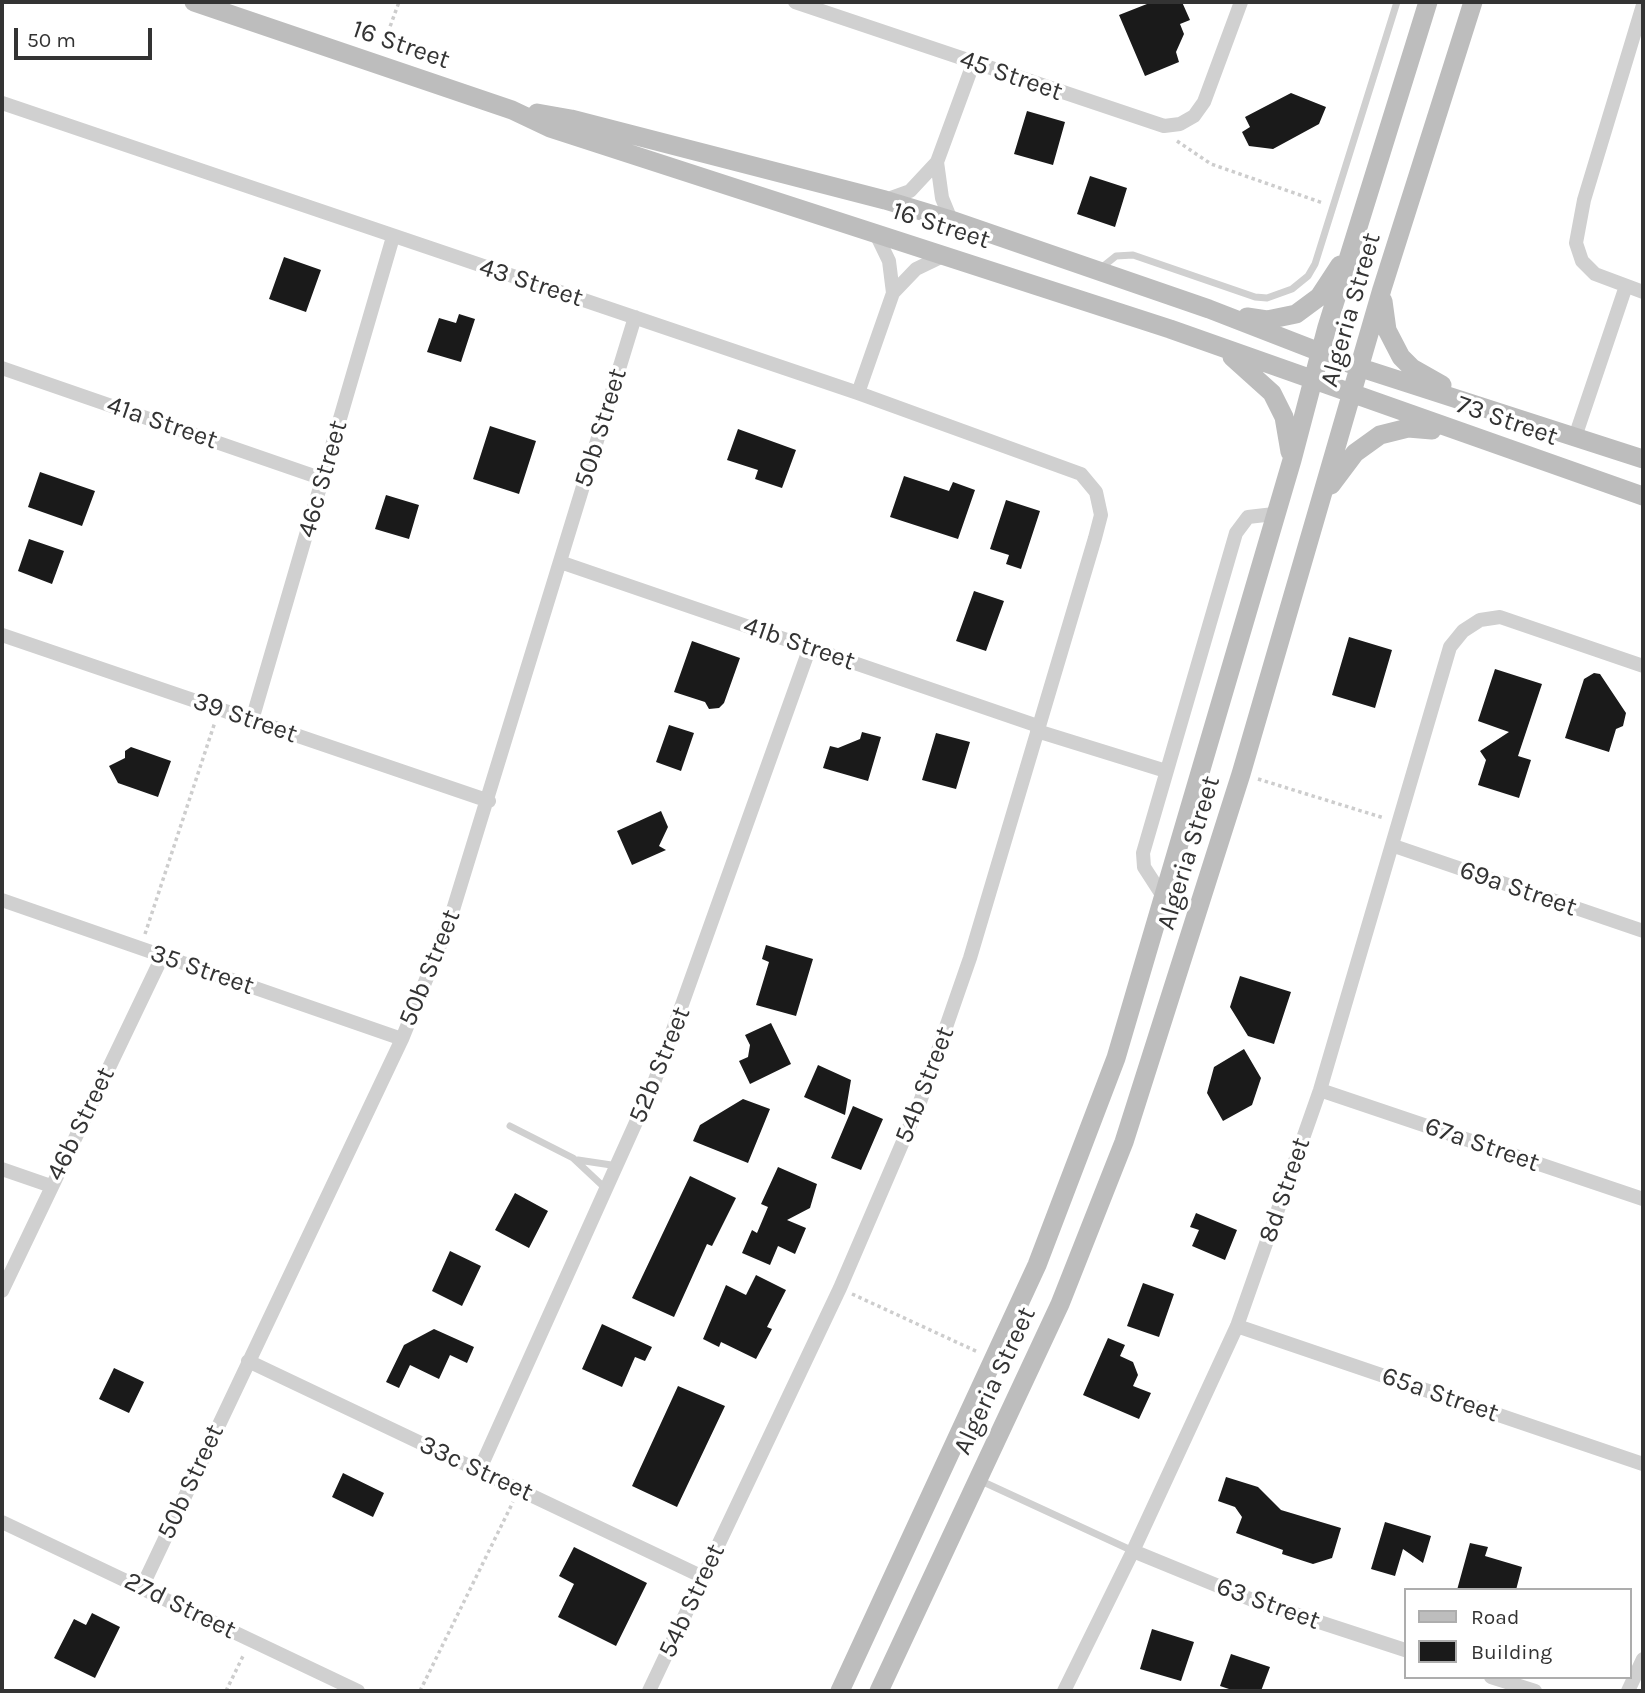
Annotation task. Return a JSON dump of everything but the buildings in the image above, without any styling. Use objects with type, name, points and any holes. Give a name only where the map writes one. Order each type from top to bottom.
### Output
[{"type":"main road","name":"16 Street","points":[[194,2],[512,110],[550,128],[1215,345],[1353,396]]},
{"type":"main road","name":"Algeria Street","points":[[840,1691],[1037,1265],[1091,1127],[1138,987],[1274,514],[1292,460],[1312,380],[1428,2]]},
{"type":"main road","name":"Algeria Street","points":[[879,1691],[1060,1304],[1124,1142],[1241,774],[1382,289],[1473,2]]},
{"type":"main road","name":"16 Street","points":[[512,110],[570,119],[885,200],[951,220],[1209,309],[1360,368]]},
{"type":"main road","points":[[1209,309],[1267,320],[1296,314],[1319,297],[1354,244]]},
{"type":"main road","points":[[1382,289],[1387,330],[1401,357],[1418,372],[1480,406]]},
{"type":"main road","points":[[1215,345],[1262,381],[1272,393],[1284,417],[1292,460]]},
{"type":"main road","name":"73 Street","points":[[1360,368],[1643,459]]},
{"type":"main road","name":"73 Street","points":[[1353,396],[1643,496]]},
{"type":"main road","points":[[1322,497],[1355,453],[1380,435],[1409,428],[1457,432]]},
{"type":"street","name":"45 Street","points":[[796,2],[973,64],[1164,126]]},
{"type":"street","points":[[1164,126],[1180,124],[1194,116],[1211,85],[1241,2]]},
{"type":"street","points":[[1643,5],[1640,25],[1584,200],[1576,243],[1582,261],[1595,274],[1643,292]]},
{"type":"street","points":[[885,200],[910,191],[930,173],[937,162],[973,64]]},
{"type":"street","name":"43 Street","points":[[2,103],[858,393],[1059,465]]},
{"type":"street","points":[[937,162],[942,198],[951,220]]},
{"type":"street","points":[[875,232],[889,261],[893,293]]},
{"type":"street","name":"46c Street","points":[[252,720],[393,237]]},
{"type":"street","points":[[858,393],[893,293],[916,269],[945,255]]},
{"type":"street","points":[[1575,437],[1626,286]]},
{"type":"street","name":"50b Street","points":[[142,1587],[402,1039],[449,923],[489,801],[635,317]]},
{"type":"street","name":"41a Street","points":[[2,368],[323,479]]},
{"type":"street","name":"54b Street","points":[[649,1691],[841,1288],[920,1102],[947,1031],[1101,515],[1096,492],[1081,474],[1059,465]]},
{"type":"street","points":[[1164,898],[1142,860],[1166,771],[1236,533],[1248,517],[1274,514]]},
{"type":"street","name":"41b Street","points":[[560,562],[810,647],[1037,729],[1166,771]]},
{"type":"street","name":"8d Street","points":[[1064,1691],[1133,1551],[1237,1326],[1320,1090],[1394,846],[1450,647],[1463,631],[1480,620],[1500,617],[1643,666]]},
{"type":"street","name":"39 Street","points":[[2,635],[489,801]]},
{"type":"street","name":"52b Street","points":[[479,1471],[619,1166],[685,1002],[810,647]]},
{"type":"street","name":"69a Street","points":[[1394,846],[1643,931]]},
{"type":"street","name":"35 Street","points":[[3,903],[402,1039]]},
{"type":"street","name":"46b Street","points":[[2,1291],[162,957]]},
{"type":"street","name":"67a Street","points":[[1320,1090],[1643,1199]]},
{"type":"street","points":[[2,1169],[51,1186]]},
{"type":"street","name":"65a Street","points":[[1237,1326],[1643,1464]]},
{"type":"street","name":"33c Street","points":[[248,1361],[703,1577]]},
{"type":"street","name":"27d Street","points":[[2,1522],[358,1691]]},
{"type":"street","name":"63 Street","points":[[1133,1551],[1255,1601],[1404,1650]]},
{"type":"street","points":[[1628,1691],[1643,1659]]},
{"type":"street","points":[[1497,1679],[1535,1691]]},
{"type":"lane","points":[[1099,271],[1116,256],[1133,256],[1255,297],[1280,295],[1308,276],[1315,264],[1397,2]]},
{"type":"lane","points":[[510,1126],[573,1158],[619,1166]]},
{"type":"lane","points":[[573,1158],[607,1191]]},
{"type":"lane","points":[[978,1480],[1133,1551]]},
{"type":"path","points":[[376,64],[399,2]]},
{"type":"path","points":[[1164,126],[1185,148],[1211,164],[1333,206]]},
{"type":"path","points":[[140,949],[219,709]]},
{"type":"path","points":[[1241,774],[1400,822]]},
{"type":"path","points":[[841,1288],[994,1359]]},
{"type":"path","points":[[420,1691],[519,1490]]},
{"type":"path","points":[[226,1691],[250,1640]]}]
